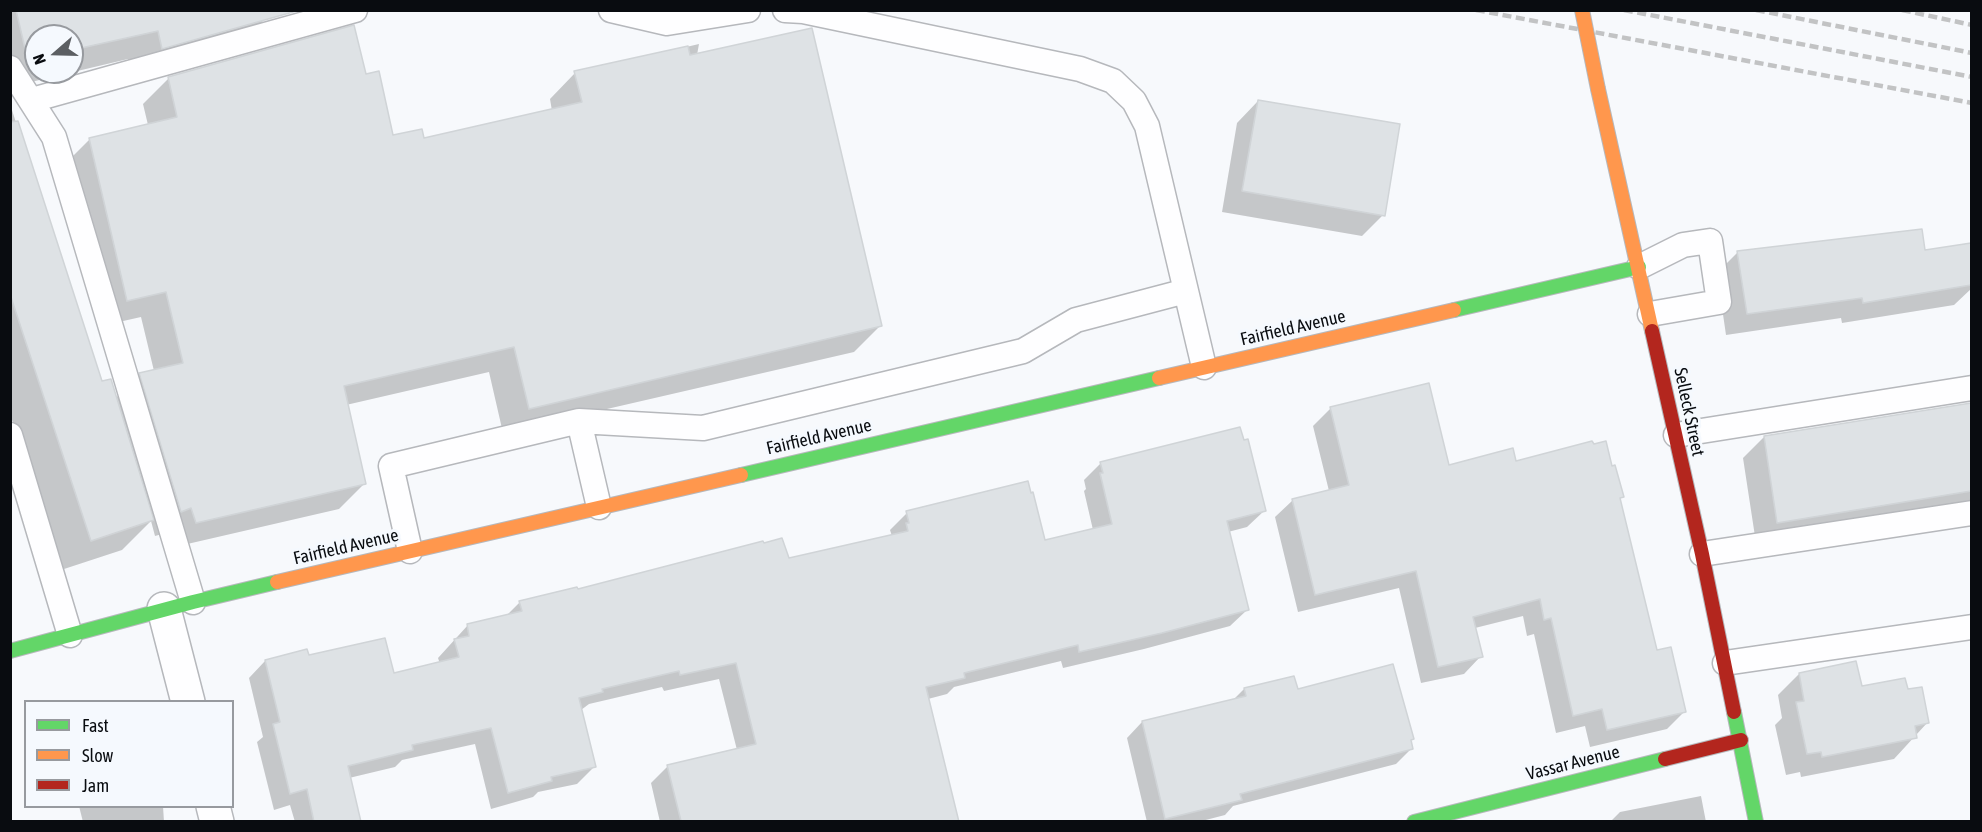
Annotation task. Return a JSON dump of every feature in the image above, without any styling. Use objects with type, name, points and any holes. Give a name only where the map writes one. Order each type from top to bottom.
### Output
[{"type":"main road","name":"Selleck Street","points":[[1582,10],[1702,554],[1756,822]]},
{"type":"main road","name":"Fairfield Avenue","points":[[10,651],[179,605],[1639,267]]},
{"type":"main road","name":"Vassar Avenue","points":[[1413,822],[1741,740]]},
{"type":"street","points":[[179,605],[188,700]]},
{"type":"lane","points":[[32,100],[355,10]]},
{"type":"lane","points":[[611,10],[667,23],[748,10]]},
{"type":"lane","points":[[785,10],[803,11],[1080,69],[1113,81],[1134,101],[1147,126],[1204,366]]},
{"type":"lane","points":[[10,68],[54,137],[179,605]]},
{"type":"lane","points":[[1639,267],[1683,245],[1710,241],[1719,302],[1650,314]]},
{"type":"lane","points":[[411,551],[391,466],[579,421],[703,428],[1023,351],[1076,320],[1186,291]]},
{"type":"lane","points":[[1676,435],[1971,388]]},
{"type":"lane","points":[[579,421],[599,507]]},
{"type":"lane","points":[[10,435],[70,635]]},
{"type":"lane","points":[[1702,554],[1971,513]]},
{"type":"lane","points":[[1725,663],[1971,627]]},
{"type":"building","points":[[16,10],[300,10],[162,49],[158,31],[84,47],[84,24],[24,24],[24,44]]},
{"type":"building","points":[[354,25],[366,74],[379,71],[393,135],[422,129],[424,138],[582,102],[574,71],[688,46],[690,55],[812,28],[882,326],[529,409],[514,347],[344,386],[366,484],[196,523],[191,508],[181,512],[139,373],[183,363],[166,292],[127,301],[89,138],[177,117],[168,77]]},
{"type":"building","points":[[1258,100],[1400,124],[1385,216],[1242,191]]},
{"type":"building","points":[[18,121],[102,381],[111,379],[154,520],[91,541],[10,294],[10,122]]},
{"type":"building","points":[[1922,229],[1925,250],[1971,243],[1971,285],[1863,303],[1862,298],[1747,314],[1737,251]]},
{"type":"building","points":[[1429,383],[1449,465],[1513,448],[1516,461],[1592,441],[1594,444],[1606,441],[1612,466],[1615,465],[1624,497],[1620,498],[1657,650],[1671,647],[1686,712],[1607,730],[1602,709],[1573,716],[1551,618],[1544,620],[1540,599],[1473,617],[1483,657],[1438,667],[1416,571],[1315,595],[1292,499],[1349,485],[1330,407]]},
{"type":"building","points":[[1971,403],[1971,491],[1777,523],[1764,436]]},
{"type":"building","points":[[1240,427],[1244,440],[1248,439],[1266,511],[1227,521],[1249,610],[1079,652],[1078,645],[964,673],[965,678],[926,687],[959,822],[681,821],[667,765],[756,744],[736,663],[680,675],[679,671],[602,689],[603,692],[579,698],[596,767],[551,777],[552,781],[508,793],[491,728],[412,745],[413,750],[348,766],[361,822],[314,822],[307,789],[290,794],[273,724],[280,722],[265,660],[307,649],[309,655],[385,638],[394,673],[459,657],[454,639],[469,636],[467,624],[522,611],[519,601],[577,587],[578,589],[763,541],[764,543],[782,538],[789,558],[908,531],[906,511],[1028,481],[1045,540],[1112,524],[1100,473],[1103,473],[1100,462]]},
{"type":"building","points":[[1856,661],[1862,686],[1905,678],[1908,689],[1922,687],[1929,723],[1915,726],[1917,738],[1822,757],[1821,752],[1807,754],[1796,702],[1804,701],[1799,673]]},
{"type":"building","points":[[1393,664],[1414,739],[1411,740],[1413,749],[1240,794],[1242,800],[1165,819],[1142,721],[1246,696],[1244,688],[1294,676],[1298,689]]},
{"type":"railway","points":[[1476,10],[1972,103]]},
{"type":"railway","points":[[1624,10],[1972,77]]},
{"type":"railway","points":[[1756,10],[1972,53]]},
{"type":"railway","points":[[1902,10],[1972,25]]},
{"type":"traffic: fast","points":[[1454,310],[1639,267]]},
{"type":"traffic: fast","points":[[741,475],[1159,378]]},
{"type":"traffic: fast","points":[[10,651],[277,582]]},
{"type":"traffic: fast","points":[[1734,712],[1756,822]]},
{"type":"traffic: fast","points":[[1414,822],[1665,759]]},
{"type":"traffic: slow","points":[[1582,10],[1598,89]]},
{"type":"traffic: slow","points":[[1598,89],[1652,331]]},
{"type":"traffic: slow","points":[[1159,378],[1454,310]]},
{"type":"traffic: slow","points":[[277,582],[741,475]]},
{"type":"traffic: jam","points":[[1652,331],[1702,554],[1734,712]]},
{"type":"traffic: jam","points":[[1665,759],[1741,740]]}]
